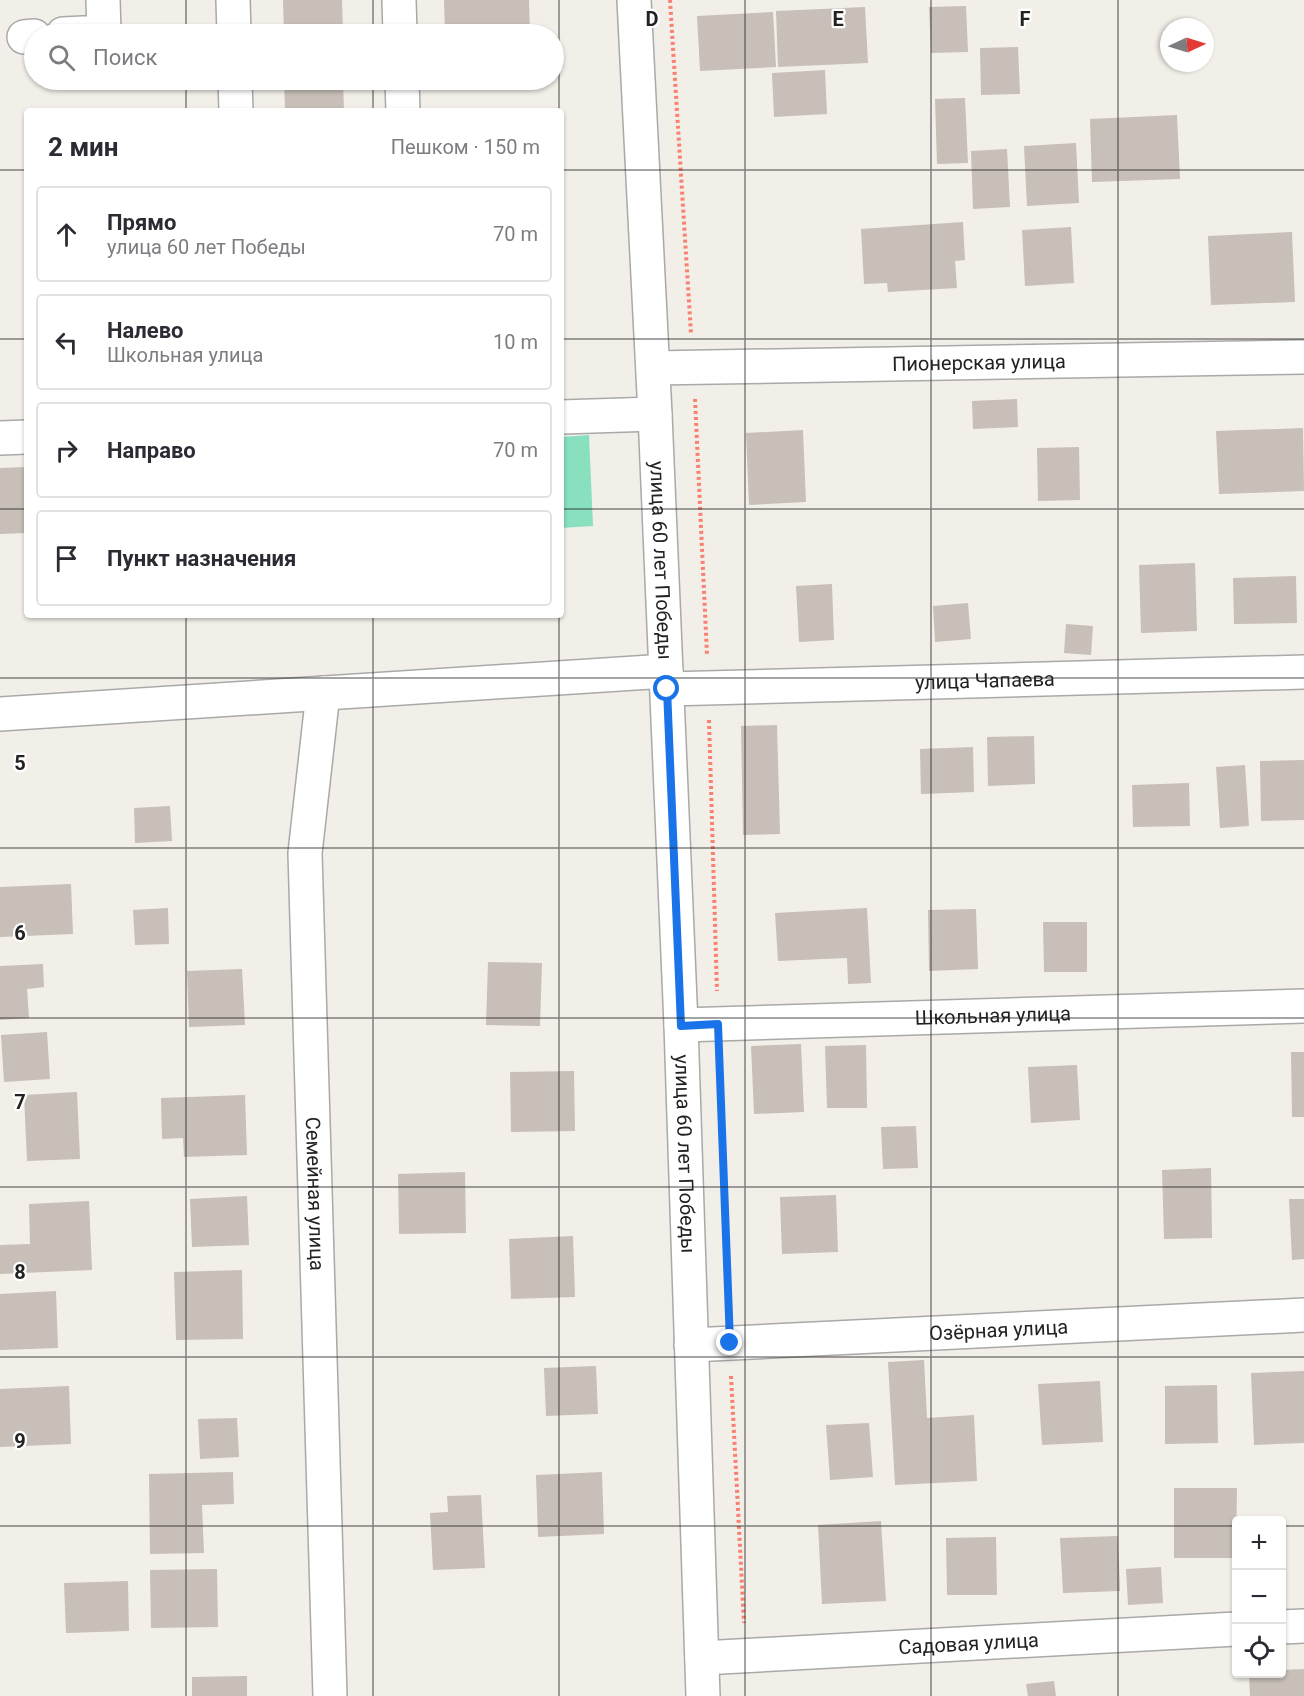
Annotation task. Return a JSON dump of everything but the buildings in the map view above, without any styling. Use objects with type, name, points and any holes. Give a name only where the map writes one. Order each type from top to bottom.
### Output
[{"type":"street","points":[[103,0],[104,24]]},
{"type":"street","points":[[233,0],[234,24]]},
{"type":"street","points":[[399,0],[400,24]]},
{"type":"street","points":[[634,0],[648,0]]},
{"type":"street","name":"улица 60 лет Победы","points":[[634,0],[667,680],[703,1696]]},
{"type":"street","points":[[235,90],[236,108]]},
{"type":"street","points":[[402,90],[403,108]]},
{"type":"street","name":"Пионерская улица","points":[[653,368],[1304,357]]},
{"type":"street","points":[[564,417],[655,414]]},
{"type":"street","points":[[0,438],[24,437]]},
{"type":"street","name":"улица Чапаева","points":[[0,714],[323,693],[667,680],[708,688],[1304,672]]},
{"type":"street","name":"Семейная улица","points":[[323,693],[305,853],[330,1696]]},
{"type":"street","name":"Школьная улица","points":[[681,1026],[1304,1006]]},
{"type":"street","name":"Озёрная улица","points":[[691,1345],[1304,1315]]},
{"type":"street","points":[[1286,1627],[1304,1626]]},
{"type":"street","name":"Садовая улица","points":[[702,1658],[1232,1629]]},
{"type":"path","points":[[670,0],[693,367],[708,688],[730,1343],[746,1656]]},
{"type":"green space","points":[[589,435],[593,526],[564,528],[564,437]]},
{"type":"route","points":[[667,689],[681,1026],[718,1024],[730,1343]]}]
